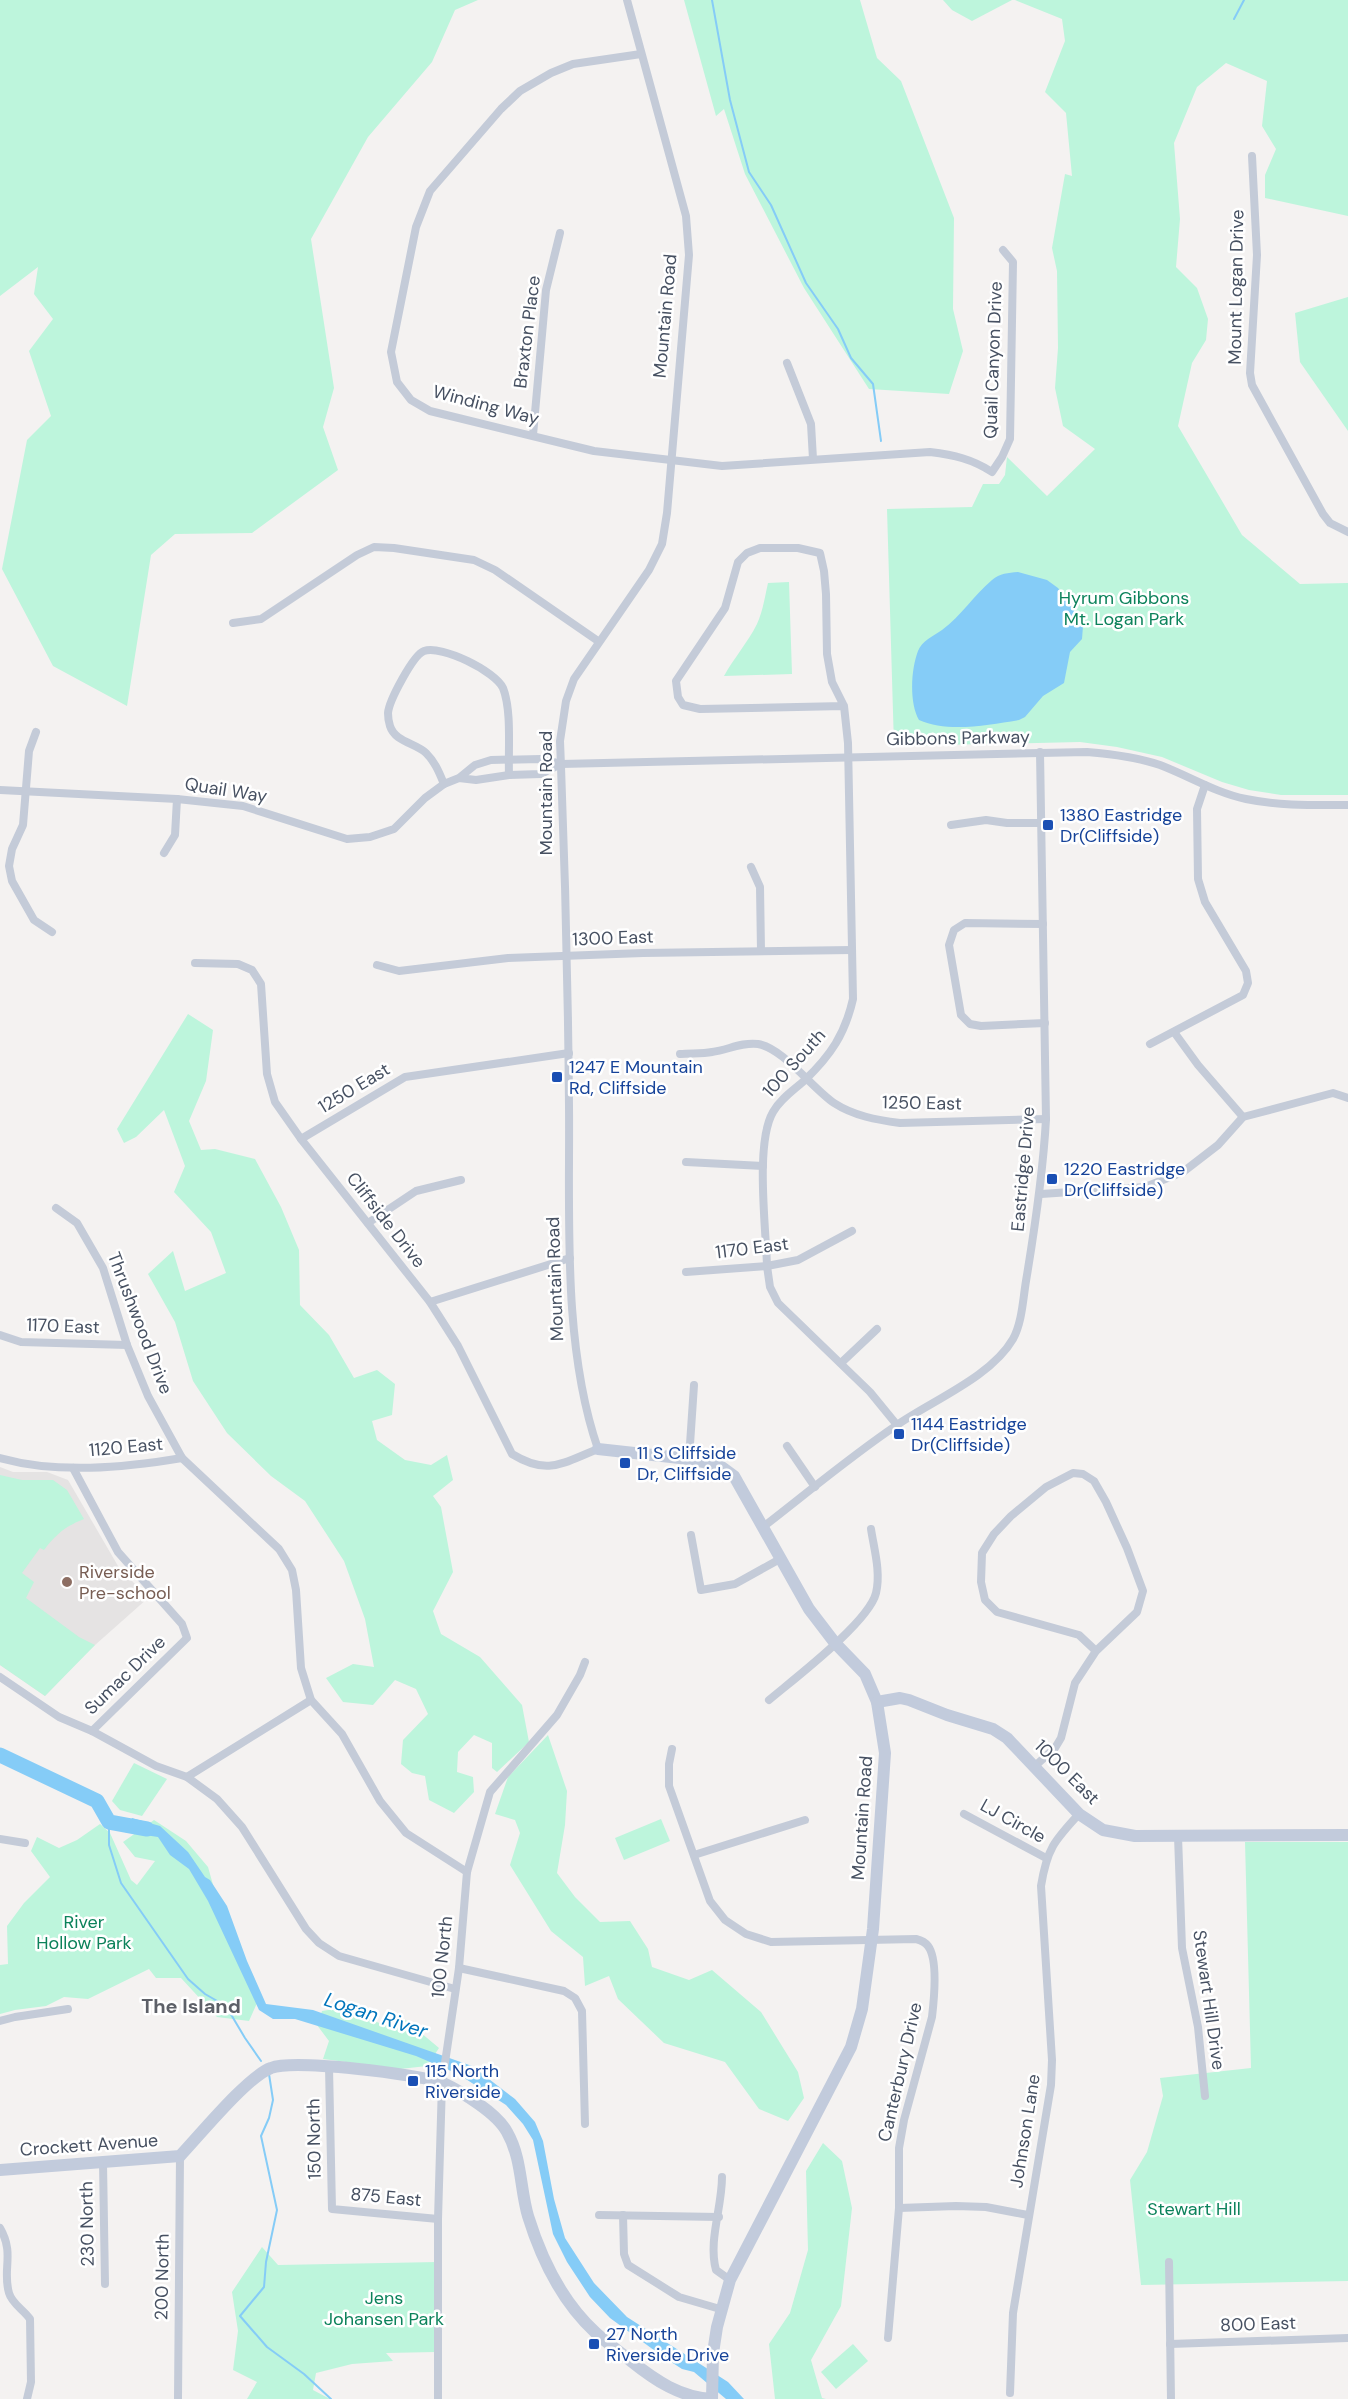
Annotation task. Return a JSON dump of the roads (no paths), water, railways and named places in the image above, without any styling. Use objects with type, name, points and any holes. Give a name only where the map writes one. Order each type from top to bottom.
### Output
[{"type":"street","name":"Mountain Road","points":[[627,0],[686,216],[689,255],[662,544],[649,570],[574,679],[566,701],[560,741],[569,1053],[570,1258],[577,1370],[598,1449],[689,1459],[719,1465],[734,1476],[809,1610],[835,1643],[865,1674],[877,1702],[885,1753],[871,1939],[862,2009],[851,2047],[730,2280],[720,2309],[713,2353],[712,2399]]},
{"type":"street","name":"Winding Way","points":[[641,54],[573,64],[520,91],[501,109],[430,191],[416,228],[391,352],[397,382],[411,400],[430,411],[594,451],[722,466],[930,452],[960,456],[977,462],[992,472]]},
{"type":"street","name":"Mount Logan Drive","points":[[1252,156],[1257,255],[1250,373],[1252,385],[1323,514],[1330,523],[1348,532]]},
{"type":"street","name":"Braxton Place","points":[[533,435],[546,290],[560,233]]},
{"type":"street","name":"Quail Canyon Drive","points":[[992,472],[1010,439],[1013,262],[1003,250]]},
{"type":"street","points":[[787,363],[811,424],[813,459]]},
{"type":"street","points":[[233,623],[261,620],[357,555],[374,547],[474,560],[495,570],[598,641]]},
{"type":"street","points":[[760,548],[798,548],[820,554],[825,582],[828,664],[832,682],[844,706],[700,709],[683,705],[678,697],[676,681],[725,608],[738,562],[747,553],[760,548]]},
{"type":"street","points":[[444,784],[436,765],[424,751],[400,739],[390,728],[388,711],[411,662],[423,651],[439,650],[489,672],[502,687],[507,702],[509,775]]},
{"type":"street","name":"100 South","points":[[844,706],[848,757],[853,999],[848,1023],[838,1042],[773,1112],[764,1136],[767,1266],[770,1287],[777,1303],[870,1392],[897,1425]]},
{"type":"street","points":[[36,732],[29,751],[23,825],[12,849],[9,866],[12,881],[34,920],[52,932]]},
{"type":"street","name":"Eastridge Drive","points":[[763,1527],[897,1425],[1000,1357],[1014,1337],[1020,1315],[1041,1194],[1046,1119],[1040,752]]},
{"type":"street","name":"Gibbons Parkway","points":[[561,764],[1087,752],[1114,755],[1158,765],[1245,799],[1300,806],[1348,805]]},
{"type":"street","name":"Quail Way","points":[[0,790],[177,799],[243,806],[347,838],[370,837],[394,829],[425,798],[444,784],[459,778],[475,765],[491,760],[509,759],[541,759],[561,764]]},
{"type":"street","name":"Quail Way","points":[[459,778],[476,780],[509,775],[541,774],[561,764]]},
{"type":"street","points":[[1150,1044],[1243,995],[1248,983],[1246,971],[1205,902],[1198,879],[1197,809],[1205,785]]},
{"type":"street","points":[[164,853],[175,835],[177,799]]},
{"type":"street","points":[[951,825],[986,820],[1041,824]]},
{"type":"street","points":[[751,867],[760,887],[761,951]]},
{"type":"street","points":[[1043,924],[965,923],[954,930],[949,945],[961,1015],[970,1024],[981,1026],[1044,1023]]},
{"type":"street","name":"1300 East","points":[[377,965],[399,972],[508,958],[852,950]]},
{"type":"street","name":"Cliffside Drive","points":[[195,963],[238,964],[252,970],[261,984],[267,1074],[275,1102],[301,1139],[430,1302],[458,1347],[513,1454],[529,1464],[551,1467],[598,1449]]},
{"type":"street","points":[[1174,1032],[1198,1065],[1243,1117]]},
{"type":"street","name":"1250 East","points":[[680,1054],[713,1052],[737,1044],[758,1044],[776,1051],[835,1103],[856,1114],[877,1120],[900,1122],[1046,1119]]},
{"type":"street","name":"1250 East","points":[[301,1139],[405,1077],[569,1053]]},
{"type":"street","points":[[1041,1194],[1145,1187],[1183,1172],[1218,1145],[1243,1117],[1334,1093],[1348,1098]]},
{"type":"street","points":[[686,1162],[763,1167]]},
{"type":"street","points":[[368,1223],[416,1191],[461,1180]]},
{"type":"street","name":"Thrushwood Drive","points":[[56,1208],[77,1223],[103,1268],[127,1345],[148,1396],[182,1458],[279,1549],[292,1570],[296,1590],[301,1668],[310,1700],[342,1734],[380,1801],[406,1833],[467,1872]]},
{"type":"street","name":"1170 East","points":[[686,1272],[767,1266],[798,1260],[852,1231]]},
{"type":"street","points":[[430,1302],[570,1258]]},
{"type":"street","points":[[841,1363],[877,1329]]},
{"type":"street","name":"1170 East","points":[[0,1335],[21,1342],[127,1345]]},
{"type":"street","points":[[689,1459],[694,1385]]},
{"type":"street","points":[[787,1446],[815,1486]]},
{"type":"street","points":[[0,1458],[29,1466],[73,1468]]},
{"type":"street","name":"1120 East","points":[[73,1468],[182,1458]]},
{"type":"street","name":"Sumac Drive","points":[[73,1468],[118,1552],[182,1624],[187,1638],[92,1731]]},
{"type":"street","points":[[1035,1766],[1055,1748],[1061,1738],[1075,1683],[1096,1651],[1137,1612],[1143,1591],[1127,1548],[1094,1481],[1083,1474],[1072,1473],[1046,1487],[1011,1516],[994,1534],[982,1552],[981,1582],[985,1600],[997,1612],[1079,1635],[1096,1651]]},
{"type":"street","points":[[769,1700],[835,1643],[868,1610],[876,1595],[878,1578],[871,1528]]},
{"type":"street","points":[[691,1535],[701,1590],[735,1584],[780,1559]]},
{"type":"street","name":"100 North","points":[[438,2399],[438,2218],[442,2083],[459,1968],[467,1872],[490,1792],[557,1715],[585,1662]]},
{"type":"street","points":[[0,1677],[59,1718],[92,1731],[156,1766],[187,1777],[217,1799],[242,1827],[306,1929],[319,1943],[339,1956],[456,1989]]},
{"type":"street","name":"1000 East","points":[[877,1702],[900,1698],[909,1700],[947,1716],[993,1729],[1007,1738],[1079,1814],[1103,1830],[1119,1834],[1178,1836],[1348,1835]]},
{"type":"street","points":[[187,1777],[310,1700]]},
{"type":"street","name":"Canterbury Drive","points":[[672,1749],[669,1786],[710,1901],[725,1920],[746,1934],[771,1942],[916,1938],[927,1944],[933,1955],[932,2017],[899,2148],[899,2208],[888,2338]]},
{"type":"street","name":"LJ Circle","points":[[964,1814],[1046,1858]]},
{"type":"street","name":"Johnson Lane","points":[[1010,2393],[1013,2313],[1051,2085],[1052,2060],[1041,1886],[1046,1858],[1061,1833],[1079,1814]]},
{"type":"street","points":[[694,1854],[805,1820]]},
{"type":"street","name":"Stewart Hill Drive","points":[[1178,1836],[1182,1948],[1198,2027],[1205,2096]]},
{"type":"street","points":[[0,1839],[25,1843]]},
{"type":"street","points":[[459,1968],[564,1991],[575,1998],[582,2011],[585,2124]]},
{"type":"street","points":[[0,2021],[68,2009]]},
{"type":"street","name":"Crockett Avenue","points":[[0,2170],[180,2156],[254,2078],[272,2067],[291,2065],[328,2067]]},
{"type":"street","points":[[328,2067],[361,2069],[442,2083],[484,2108],[507,2130],[521,2175],[527,2214],[544,2259],[576,2311],[596,2332],[672,2390],[693,2397],[712,2399]]},
{"type":"street","name":"150 North","points":[[328,2067],[332,2209]]},
{"type":"street","name":"200 North","points":[[177,2399],[180,2156]]},
{"type":"street","name":"230 North","points":[[103,2163],[105,2284]]},
{"type":"street","points":[[722,2178],[719,2217],[712,2256],[716,2270],[730,2280]]},
{"type":"street","points":[[899,2208],[976,2206],[1028,2215]]},
{"type":"street","name":"875 East","points":[[332,2209],[438,2218]]},
{"type":"street","points":[[599,2215],[719,2217]]},
{"type":"street","points":[[623,2215],[624,2254],[628,2265],[679,2297],[720,2309]]},
{"type":"street","points":[[0,2228],[9,2248],[9,2291],[12,2299],[30,2319],[31,2382],[27,2399]]},
{"type":"street","points":[[1169,2262],[1170,2399]]},
{"type":"street","name":"800 East","points":[[1170,2344],[1348,2338]]},
{"type":"water","points":[[1018,572],[1047,580],[1058,588],[1083,626],[1082,639],[1070,652],[1064,683],[1043,696],[1025,717],[1019,720],[981,726],[955,727],[930,724],[919,720],[914,705],[912,686],[916,658],[922,644],[949,624],[995,578]]},
{"type":"water","points":[[132,1818],[160,1826],[188,1852],[205,1877],[210,1880],[227,1906],[266,2004],[313,2010],[472,2066],[515,2099],[535,2122],[543,2141],[554,2199],[565,2238],[594,2283],[627,2317],[728,2382],[744,2399],[726,2399],[694,2372],[682,2369],[610,2318],[590,2297],[567,2262],[553,2234],[533,2140],[523,2124],[506,2105],[458,2074],[416,2056],[295,2019],[273,2019],[259,2010],[208,1901],[189,1869],[170,1855],[158,1837],[125,1832]]},
{"type":"waterway","points":[[712,0],[730,100],[749,172],[771,205],[806,283],[838,329],[851,358],[873,384],[881,441]]},
{"type":"waterway","points":[[1234,19],[1244,0]]},
{"type":"waterway","name":"Logan River","points":[[0,1755],[97,1801],[109,1822],[147,1829]]},
{"type":"waterway","points":[[109,1822],[109,1845],[121,1883],[188,1979],[205,1994],[226,2006],[261,2061]]},
{"type":"waterway","points":[[269,2074],[273,2100],[269,2118],[261,2136],[277,2210],[266,2262],[264,2287],[240,2316],[267,2347],[304,2374],[331,2399]]},
{"type":"place","name":"1380 Eastridge Dr(Cliffside)","points":[[1048,825]]},
{"type":"place","name":"1247 E Mountain Rd, Cliffside","points":[[557,1077]]},
{"type":"place","name":"1220 Eastridge Dr(Cliffside)","points":[[1052,1179]]},
{"type":"place","name":"1144 Eastridge Dr(Cliffside)","points":[[899,1434]]},
{"type":"place","name":"11 S Cliffside Dr, Cliffside","points":[[625,1463]]},
{"type":"place","name":"Riverside Pre-school","points":[[67,1582]]},
{"type":"place","name":"115 North Riverside","points":[[413,2081]]},
{"type":"place","name":"27 North Riverside Drive","points":[[594,2344]]},
{"type":"district","name":"The Island","points":[[191,2006]]},
{"type":"park label","name":"Hyrum Gibbons Mt. Logan Park","points":[[1124,608]]},
{"type":"park label","name":"River Hollow Park","points":[[84,1932]]},
{"type":"park label","name":"Stewart Hill","points":[[1194,2209]]},
{"type":"park label","name":"Jens Johansen Park","points":[[384,2308]]}]
